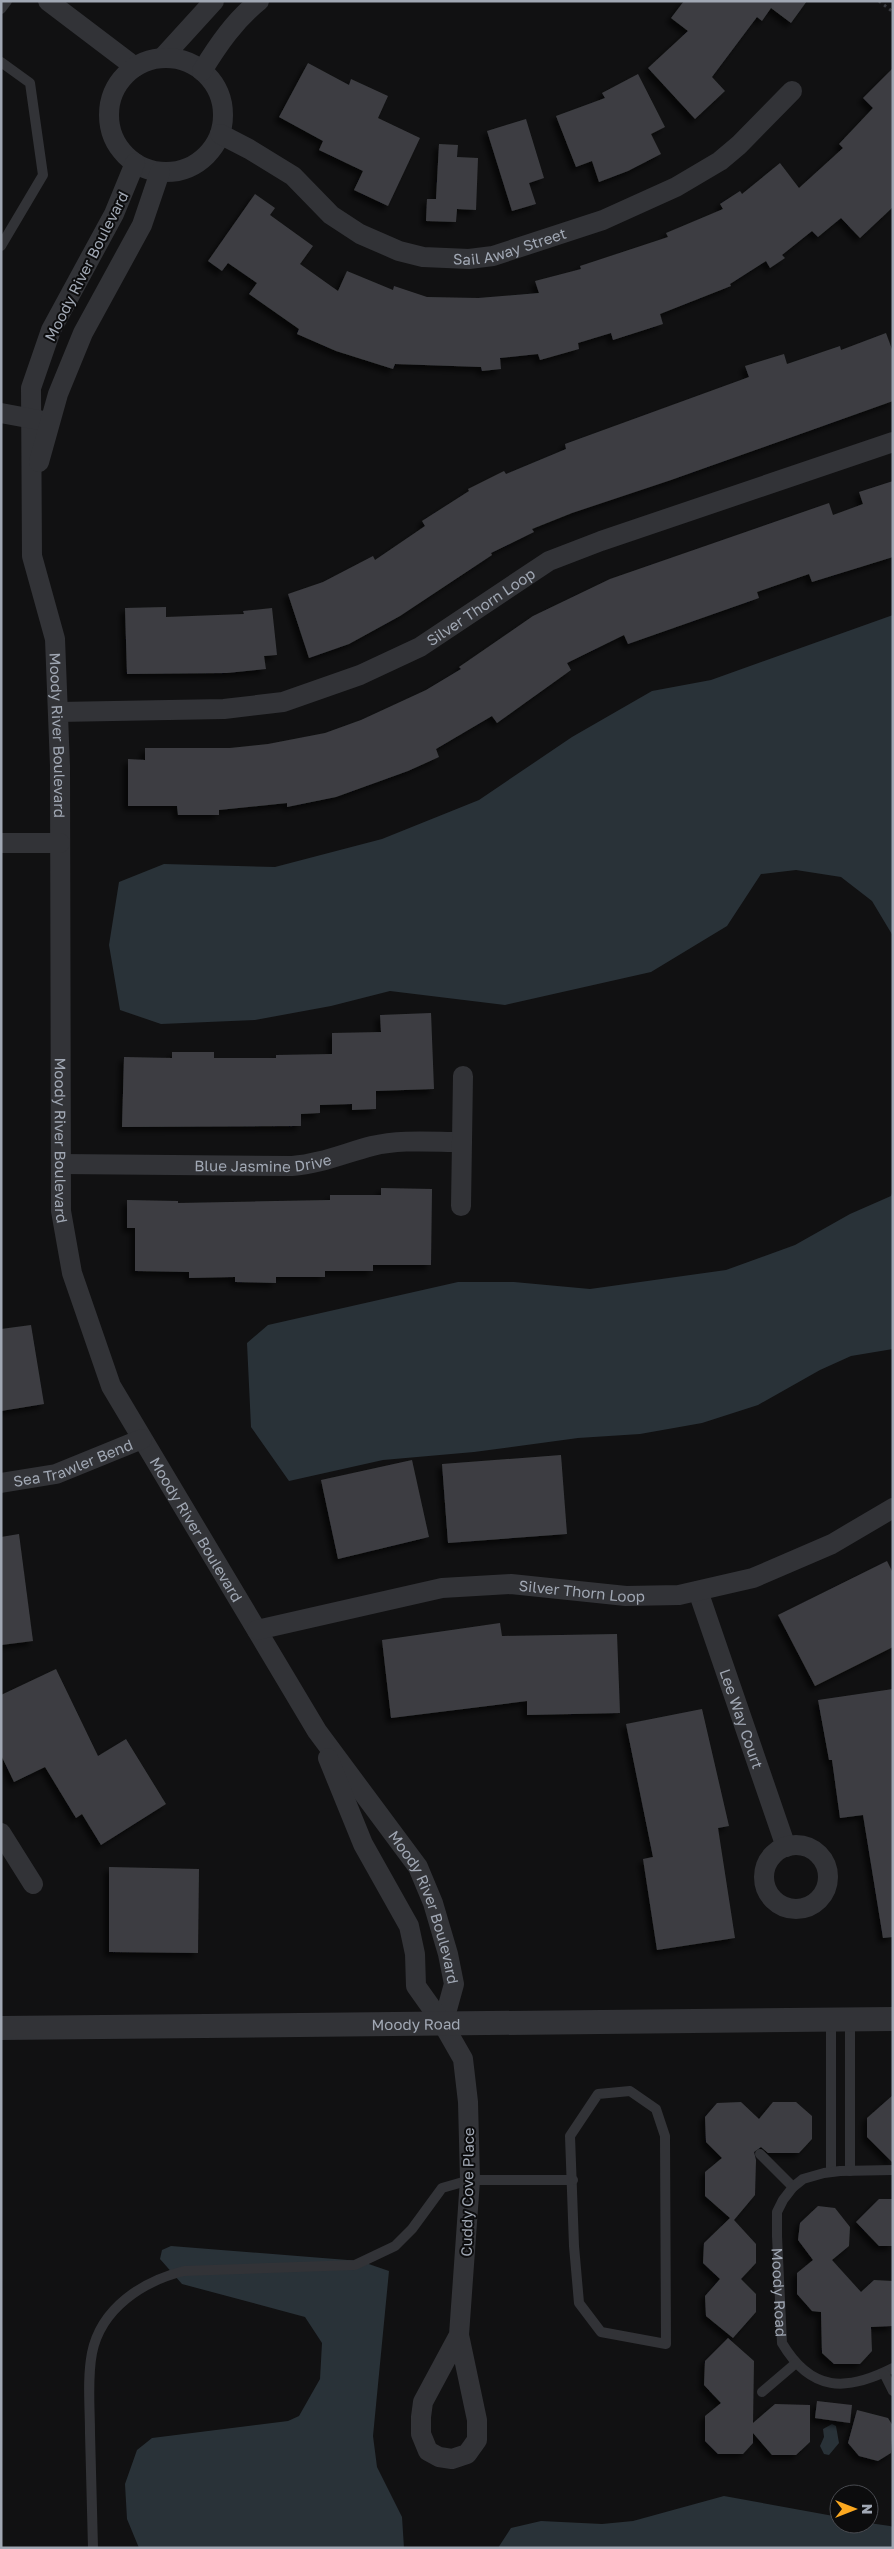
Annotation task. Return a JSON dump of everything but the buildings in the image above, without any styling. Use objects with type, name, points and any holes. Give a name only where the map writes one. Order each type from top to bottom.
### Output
[{"type":"street","points":[[48,1],[135,67]]},
{"type":"street","points":[[163,58],[214,1]]},
{"type":"street","points":[[202,71],[219,44],[247,11],[259,1]]},
{"type":"street","points":[[163,58],[185,61],[202,71],[215,86],[222,104],[222,122],[220,134],[204,157],[188,168],[160,172],[135,163],[127,157],[115,141],[109,122],[110,102],[115,88],[135,67],[144,62],[163,58]]},
{"type":"street","name":"Sail Away Street","points":[[220,134],[293,176],[331,215],[360,234],[399,251],[423,257],[470,259],[493,256],[603,220],[676,187],[720,161],[740,145],[792,91]]},
{"type":"street","name":"Moody River Boulevard","points":[[41,420],[31,388],[51,330],[114,214],[135,163]]},
{"type":"street","name":"Moody River Boulevard","points":[[160,172],[142,225],[83,333],[58,394],[41,420],[31,488],[32,556],[55,639],[60,843],[61,1211],[72,1273],[111,1386],[317,1731],[418,1868],[433,1903],[448,1954],[454,1984],[444,2024]]},
{"type":"street","points":[[1,413],[41,420]]},
{"type":"street","name":"Silver Thorn Loop","points":[[58,712],[224,709],[283,702],[360,675],[420,647],[549,561],[601,541],[893,442]]},
{"type":"street","points":[[1,843],[60,843]]},
{"type":"street","points":[[462,1076],[462,1206]]},
{"type":"street","name":"Blue Jasmine Drive","points":[[61,1164],[292,1166],[313,1163],[373,1146],[391,1143],[462,1142]]},
{"type":"street","name":"Sea Trawler Bend","points":[[1,1483],[56,1474],[142,1439]]},
{"type":"street","name":"Silver Thorn Loop","points":[[257,1630],[442,1588],[511,1584],[626,1596],[679,1595],[753,1578],[832,1544],[893,1508]]},
{"type":"street","name":"Lee Way Court","points":[[698,1591],[786,1847]]},
{"type":"street","name":"Moody River Boulevard","points":[[317,1731],[363,1844],[410,1926],[415,1954],[416,1986],[444,2024]]},
{"type":"street","points":[[363,1844],[388,1828]]},
{"type":"street","points":[[1,1833],[33,1884]]},
{"type":"street","name":"Moody Road","points":[[1,2028],[893,2019]]},
{"type":"street","name":"Cuddy Cove Place","points":[[444,2024],[462,2059],[468,2102],[470,2180],[459,2335],[477,2420],[477,2440],[467,2454],[452,2459],[439,2457],[428,2451],[421,2434],[421,2416],[423,2402],[459,2335]]},
{"type":"lane","points":[[1,8],[7,1]]},
{"type":"lane","points":[[1,62],[30,83],[43,175],[1,246]]},
{"type":"lane","points":[[840,2020],[850,2171]]},
{"type":"lane","points":[[831,2172],[840,2020]]},
{"type":"lane","points":[[630,2091],[656,2109],[665,2136],[666,2344],[601,2332],[579,2302],[574,2246],[573,2180],[570,2136],[598,2094],[630,2091]]},
{"type":"lane","points":[[760,2154],[793,2187],[803,2179],[831,2172],[893,2170]]},
{"type":"lane","points":[[93,2548],[89,2380],[92,2352],[100,2330],[113,2311],[128,2296],[164,2276],[184,2271],[355,2266],[395,2246],[412,2229],[442,2188],[470,2180],[573,2180]]},
{"type":"lane","name":"Moody Road","points":[[793,2187],[777,2212],[776,2236],[782,2343],[796,2363],[818,2378],[838,2385],[857,2384],[888,2371]]},
{"type":"lane","points":[[762,2392],[796,2363]]},
{"type":"lane","points":[[888,2371],[893,2391]]},
{"type":"path","points":[[879,1],[893,12]]},
{"type":"shaded area","points":[[893,615],[893,936],[872,901],[841,877],[796,870],[761,874],[727,926],[651,972],[505,1005],[390,991],[331,1006],[255,1020],[161,1024],[120,1010],[109,945],[119,882],[164,864],[275,867],[382,839],[479,800],[572,737],[652,691],[711,680]]},
{"type":"shaded area","points":[[893,1190],[893,1349],[851,1356],[820,1370],[758,1405],[702,1423],[640,1434],[578,1438],[474,1452],[383,1460],[289,1481],[251,1427],[247,1343],[268,1325],[458,1282],[514,1282],[590,1289],[726,1270],[795,1245],[850,1214],[891,1196]]},
{"type":"shaded area","points":[[171,2246],[360,2261],[389,2271],[373,2436],[377,2467],[402,2517],[404,2548],[139,2548],[127,2519],[125,2484],[137,2450],[152,2438],[288,2421],[299,2416],[320,2379],[322,2343],[305,2317],[182,2284],[160,2259],[162,2250]]},
{"type":"shaded area","points":[[832,2424],[836,2426],[839,2443],[829,2455],[824,2454],[820,2446],[824,2437],[823,2429]]},
{"type":"shaded area","points":[[724,2496],[829,2515],[829,2534],[879,2534],[879,2524],[890,2526],[893,2527],[893,2548],[498,2548],[511,2528],[541,2521],[602,2524],[633,2521]]}]
